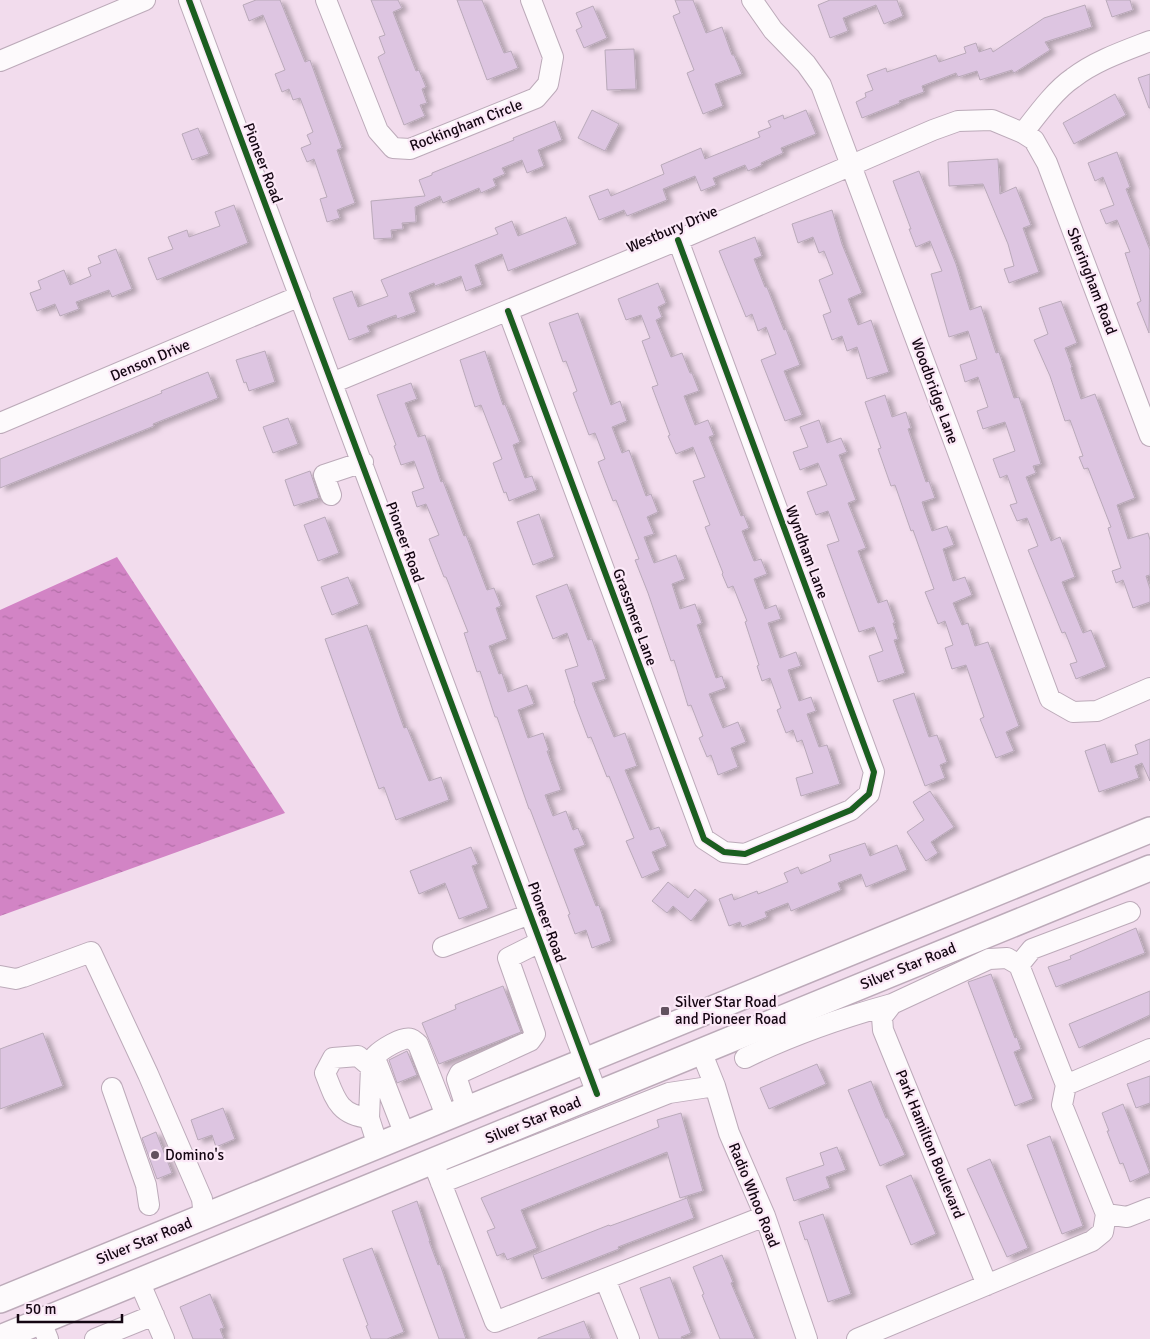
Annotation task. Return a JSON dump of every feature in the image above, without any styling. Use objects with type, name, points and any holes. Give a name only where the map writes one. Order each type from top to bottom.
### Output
[{"type":"main road","name":"Silver Star Road","points":[[0,1300],[1150,830]]},
{"type":"main road","name":"Silver Star Road","points":[[0,1338],[47,1326],[140,1281],[437,1172],[597,1094],[1150,869]]},
{"type":"main road","points":[[701,1051],[701,1044],[708,1028],[720,1020],[829,975],[871,944]]},
{"type":"main road","points":[[47,1326],[93,1284],[194,1243],[202,1232],[204,1216]]},
{"type":"street","points":[[0,61],[145,0]]},
{"type":"street","name":"Pioneer Road","points":[[189,0],[363,462],[597,1094]]},
{"type":"street","name":"Rockingham Circle","points":[[326,0],[378,131],[393,148],[410,149],[536,98],[548,84],[553,57],[530,0]]},
{"type":"street","name":"Woodbridge Lane","points":[[756,1],[773,30],[806,64],[821,85],[1050,698],[1073,712],[1097,711],[1150,688]]},
{"type":"street","points":[[1023,133],[1044,107],[1072,78],[1111,56],[1150,41]]},
{"type":"street","name":"Westbury Drive","points":[[332,383],[508,312],[933,130],[958,122],[992,120],[1023,133]]},
{"type":"street","name":"Sheringham Road","points":[[1023,133],[1034,140],[1047,162],[1150,436]]},
{"type":"street","name":"Wyndham Lane","points":[[678,240],[874,772],[869,794],[851,810],[794,833]]},
{"type":"street","name":"Denson Drive","points":[[0,424],[300,296]]},
{"type":"street","name":"Grassmere Lane","points":[[508,312],[704,839],[724,852],[744,854],[794,833]]},
{"type":"street","points":[[331,495],[324,476],[363,462]]},
{"type":"street","points":[[1019,965],[1032,950],[1130,912]]},
{"type":"street","points":[[443,947],[530,914]]},
{"type":"street","points":[[457,1114],[457,1079],[460,1072],[530,1041],[535,1034],[508,958],[540,942]]},
{"type":"street","points":[[0,976],[23,977],[91,952],[152,1083],[202,1199],[204,1216]]},
{"type":"street","points":[[745,1058],[803,1033],[892,1004],[989,959],[1007,958],[1019,965],[1066,1085],[1062,1105],[1106,1214],[1103,1232],[1092,1241],[858,1339]]},
{"type":"street","name":"Park Hamilton Boulevard","points":[[892,1004],[882,1017],[883,1030],[987,1285]]},
{"type":"street","points":[[405,1135],[375,1056],[383,1048],[406,1039],[411,1039],[418,1044],[457,1114]]},
{"type":"street","points":[[1066,1085],[1150,1049]]},
{"type":"street","name":"Radio Whoo Road","points":[[701,1051],[715,1086],[730,1133],[765,1216],[807,1339]]},
{"type":"street","points":[[715,1086],[669,1093],[437,1172],[494,1322],[765,1216]]},
{"type":"street","points":[[112,1088],[146,1185],[149,1205]]},
{"type":"street","points":[[369,1118],[378,1146]]},
{"type":"street","points":[[1106,1214],[1127,1217],[1150,1208]]},
{"type":"street","points":[[605,1279],[630,1339]]},
{"type":"street","points":[[140,1281],[164,1339]]},
{"type":"street","points":[[95,1339],[154,1315]]},
{"type":"water","points":[[117,557],[285,813],[0,916],[0,610]]},
{"type":"building","points":[[256,0],[280,0],[305,62],[310,60],[342,148],[337,150],[355,203],[337,210],[340,218],[327,222],[320,199],[327,197],[314,159],[307,162],[301,148],[311,144],[307,135],[313,132],[300,98],[293,100],[289,89],[282,92],[275,74],[285,70],[263,15],[249,21],[243,5]]},
{"type":"building","points":[[371,0],[398,0],[402,8],[393,12],[416,71],[419,70],[426,87],[422,89],[427,103],[420,105],[425,116],[404,125],[378,57],[385,53],[379,37],[385,35]]},
{"type":"building","points":[[457,0],[482,0],[504,53],[511,51],[518,68],[487,80]]},
{"type":"building","points":[[675,0],[693,0],[706,33],[722,27],[732,55],[734,55],[742,74],[715,84],[723,106],[703,114],[687,73],[694,70],[673,16],[680,13]]},
{"type":"building","points":[[830,0],[897,0],[903,16],[884,24],[876,5],[843,18],[848,31],[830,38],[818,5]]},
{"type":"building","points":[[1106,0],[1130,0],[1133,10],[1112,17]]},
{"type":"building","points":[[1085,5],[1092,27],[1045,42],[1050,50],[1014,73],[1012,70],[980,80],[977,71],[958,77],[956,73],[922,86],[924,92],[862,118],[856,102],[866,97],[865,93],[873,90],[867,75],[886,68],[887,72],[936,55],[939,62],[966,53],[964,47],[976,43],[979,52],[991,48],[993,52],[1044,18]]},
{"type":"building","points":[[593,6],[607,38],[584,48],[576,30],[582,27],[576,13]]},
{"type":"building","points":[[634,49],[636,89],[607,90],[605,50]]},
{"type":"building","points":[[1150,74],[1150,108],[1149,108],[1138,78]]},
{"type":"building","points":[[1115,94],[1126,115],[1074,144],[1063,123]]},
{"type":"building","points":[[592,110],[619,124],[605,151],[578,138]]},
{"type":"building","points":[[806,110],[816,134],[781,148],[783,153],[761,163],[762,165],[748,171],[745,165],[713,178],[716,185],[701,191],[695,176],[663,189],[667,200],[627,216],[624,210],[599,220],[589,196],[608,189],[611,196],[664,174],[661,165],[701,148],[705,159],[760,137],[758,132],[771,127],[768,121],[783,115],[784,119]]},
{"type":"building","points":[[555,121],[562,140],[538,150],[544,166],[527,173],[522,160],[502,168],[505,174],[493,179],[496,186],[481,193],[479,188],[443,203],[440,196],[415,207],[416,222],[402,223],[403,229],[391,230],[392,238],[374,239],[371,201],[425,196],[419,180]]},
{"type":"building","points":[[198,128],[209,154],[192,160],[182,134]]},
{"type":"building","points":[[1117,152],[1130,187],[1126,189],[1150,250],[1149,333],[1137,303],[1141,301],[1125,253],[1130,252],[1117,220],[1106,224],[1100,210],[1114,205],[1103,177],[1095,181],[1088,163]]},
{"type":"building","points":[[998,159],[1000,194],[1016,187],[1031,225],[1023,228],[1039,272],[1009,283],[1004,269],[1014,266],[1008,244],[983,184],[949,186],[948,162]]},
{"type":"building","points":[[919,171],[956,264],[970,310],[981,306],[996,353],[999,352],[1014,398],[1019,397],[1041,464],[1033,466],[1036,473],[1026,477],[1051,541],[1060,537],[1075,577],[1062,582],[1083,633],[1091,630],[1106,667],[1076,679],[1070,664],[1077,662],[1065,632],[1062,633],[1028,550],[1038,546],[1027,518],[1017,521],[1010,505],[1017,503],[1007,475],[1000,478],[993,459],[1015,451],[1005,422],[983,429],[977,411],[988,407],[978,377],[965,382],[960,365],[977,359],[968,331],[949,337],[931,274],[942,271],[930,241],[916,247],[893,181]]},
{"type":"building","points":[[234,205],[248,243],[157,280],[148,258],[173,249],[168,237],[187,230],[189,237],[220,226],[215,212]]},
{"type":"building","points":[[832,210],[842,244],[862,293],[848,299],[858,325],[871,320],[889,372],[867,379],[857,347],[847,351],[842,336],[832,340],[823,315],[831,312],[819,280],[833,274],[824,251],[819,253],[813,237],[798,243],[792,224]]},
{"type":"building","points":[[566,217],[577,244],[508,271],[502,254],[475,265],[482,285],[466,291],[461,276],[435,286],[434,283],[409,293],[416,312],[397,319],[396,315],[367,326],[370,332],[349,340],[333,298],[352,291],[358,307],[388,296],[381,280],[498,234],[495,228],[512,221],[518,236]]},
{"type":"building","points":[[755,237],[762,256],[754,259],[800,365],[784,371],[802,415],[785,421],[761,360],[776,354],[766,327],[758,331],[752,314],[746,317],[719,251]]},
{"type":"building","points":[[116,249],[132,289],[112,297],[109,290],[76,302],[79,309],[60,316],[55,304],[37,311],[30,293],[41,289],[38,281],[64,270],[70,285],[91,276],[88,268],[101,263],[98,256]]},
{"type":"building","points":[[658,283],[666,303],[658,307],[662,317],[656,320],[671,357],[682,353],[690,373],[692,373],[699,391],[684,396],[695,425],[708,420],[714,435],[709,437],[741,516],[744,515],[749,528],[742,531],[754,561],[761,559],[767,574],[754,579],[765,609],[776,605],[781,619],[768,623],[780,658],[796,652],[801,666],[788,670],[799,701],[811,697],[816,711],[807,714],[819,747],[827,745],[840,784],[801,796],[796,778],[813,773],[802,740],[797,742],[793,730],[786,733],[777,710],[781,708],[770,678],[762,681],[757,666],[759,665],[745,622],[747,621],[733,586],[728,588],[722,574],[705,527],[710,525],[693,481],[705,477],[693,447],[676,454],[668,436],[670,435],[652,387],[658,385],[642,341],[650,338],[641,315],[626,320],[618,299]]},
{"type":"building","points":[[1061,301],[1077,343],[1065,348],[1081,399],[1095,394],[1135,498],[1117,505],[1128,539],[1148,533],[1150,540],[1150,575],[1146,576],[1150,589],[1150,602],[1133,608],[1123,580],[1116,583],[1112,571],[1121,568],[1108,528],[1111,527],[1088,468],[1084,469],[1079,457],[1083,456],[1070,420],[1065,421],[1050,376],[1034,340],[1048,334],[1039,308]]},
{"type":"building","points":[[578,313],[611,405],[620,401],[627,421],[612,427],[622,453],[629,450],[646,496],[651,494],[658,512],[647,517],[654,534],[644,537],[654,563],[676,555],[685,579],[672,584],[680,609],[695,604],[702,623],[697,625],[716,678],[722,676],[726,688],[709,694],[723,728],[738,722],[746,742],[731,748],[738,767],[718,775],[711,755],[707,757],[699,738],[703,736],[691,705],[688,706],[674,660],[671,661],[635,560],[639,559],[616,500],[613,501],[598,462],[605,459],[595,433],[589,435],[573,393],[577,391],[566,361],[563,362],[549,323]]},
{"type":"building","points":[[265,351],[275,382],[249,391],[246,382],[244,383],[236,360]]},
{"type":"building","points":[[485,351],[503,405],[505,404],[520,442],[513,445],[525,478],[532,476],[537,490],[509,501],[506,492],[504,493],[493,463],[502,459],[481,405],[475,407],[460,360]]},
{"type":"building","points":[[208,372],[218,398],[0,488],[0,459],[162,393],[161,391]]},
{"type":"building","points":[[411,383],[417,399],[405,403],[418,437],[425,435],[441,482],[443,481],[487,590],[494,588],[501,606],[496,608],[507,639],[489,646],[499,674],[502,673],[508,692],[527,685],[534,704],[518,710],[528,738],[543,733],[549,751],[547,751],[561,790],[545,795],[553,816],[566,811],[573,830],[578,828],[585,845],[574,849],[596,906],[599,905],[611,941],[592,948],[586,930],[575,934],[568,915],[570,914],[529,809],[480,671],[477,672],[464,633],[468,632],[429,539],[439,535],[426,504],[417,507],[412,492],[424,488],[414,461],[401,465],[394,446],[396,445],[377,395]]},
{"type":"building","points":[[885,395],[892,417],[906,412],[911,428],[908,429],[926,482],[929,481],[935,498],[922,502],[932,531],[947,526],[954,545],[943,549],[953,581],[965,577],[972,595],[953,603],[962,625],[968,623],[975,646],[988,642],[1019,726],[1006,732],[1014,751],[996,758],[980,719],[984,717],[966,665],[952,669],[945,648],[953,645],[945,621],[938,624],[925,592],[934,589],[895,485],[891,486],[878,449],[881,448],[865,402]]},
{"type":"building","points":[[288,418],[298,444],[273,453],[263,427]]},
{"type":"building","points":[[819,420],[827,443],[841,438],[847,452],[839,455],[856,500],[848,503],[866,548],[858,551],[878,603],[887,600],[895,623],[893,623],[898,639],[894,640],[905,673],[878,682],[869,656],[883,651],[874,627],[859,632],[827,545],[839,541],[828,511],[816,515],[807,492],[827,485],[818,463],[800,470],[793,452],[808,447],[800,427]]},
{"type":"building","points":[[310,471],[319,498],[294,506],[285,480]]},
{"type":"building","points":[[539,514],[554,557],[533,565],[517,522]]},
{"type":"building","points":[[325,517],[339,553],[318,561],[304,525]]},
{"type":"building","points":[[348,577],[359,604],[332,615],[321,587]]},
{"type":"building","points":[[567,584],[588,640],[592,639],[606,679],[592,683],[614,737],[625,733],[637,766],[625,770],[650,830],[659,827],[667,846],[652,852],[660,870],[642,878],[626,841],[634,838],[609,776],[607,777],[591,737],[588,738],[574,701],[565,670],[578,666],[567,633],[553,639],[536,596]]},
{"type":"building","points":[[367,625],[404,728],[407,727],[429,781],[441,777],[449,800],[396,820],[384,787],[379,789],[325,639]]},
{"type":"building","points":[[914,693],[929,737],[937,735],[947,762],[940,765],[945,778],[925,786],[893,700]]},
{"type":"building","points":[[1150,739],[1150,781],[1142,763],[1135,766],[1139,778],[1099,792],[1085,751],[1105,744],[1111,763],[1138,754],[1135,745]]},
{"type":"building","points":[[930,791],[954,827],[931,842],[938,853],[926,861],[907,832],[924,820],[913,802]]},
{"type":"building","points":[[865,843],[870,856],[897,845],[907,870],[866,887],[861,874],[838,883],[841,890],[791,911],[788,903],[765,912],[767,917],[742,927],[740,922],[729,926],[719,899],[732,894],[734,900],[757,891],[758,894],[788,882],[784,873],[798,867],[801,874],[831,861],[829,855]]},
{"type":"building","points":[[471,847],[478,864],[472,866],[488,908],[459,919],[445,883],[419,894],[410,871]]},
{"type":"building","points":[[668,882],[688,898],[695,889],[708,900],[691,921],[673,906],[667,913],[652,901]]},
{"type":"building","points":[[1136,928],[1145,953],[1056,987],[1048,967],[1071,959],[1070,956]]},
{"type":"building","points":[[991,974],[1015,1038],[1017,1037],[1021,1049],[1014,1052],[1033,1099],[1015,1106],[968,982]]},
{"type":"building","points":[[503,986],[521,1032],[439,1064],[422,1023],[456,1009],[455,1005]]},
{"type":"building","points":[[1150,991],[1150,1015],[1079,1048],[1069,1024]]},
{"type":"building","points":[[43,1033],[63,1086],[0,1109],[0,1049]]},
{"type":"building","points":[[407,1051],[417,1075],[397,1083],[389,1060]]},
{"type":"building","points":[[817,1064],[826,1084],[769,1109],[760,1088]]},
{"type":"building","points":[[1150,1076],[1150,1103],[1136,1108],[1127,1084]]},
{"type":"building","points":[[871,1081],[886,1118],[888,1118],[905,1155],[880,1166],[848,1090]]},
{"type":"building","points":[[1123,1104],[1150,1173],[1130,1182],[1123,1163],[1120,1164],[1102,1113]]},
{"type":"building","points":[[223,1108],[235,1139],[216,1147],[212,1135],[198,1140],[191,1120]]},
{"type":"building","points":[[681,1113],[703,1191],[680,1198],[667,1152],[521,1210],[537,1248],[507,1260],[504,1253],[497,1256],[487,1231],[495,1228],[481,1198],[659,1127],[657,1120]]},
{"type":"building","points":[[156,1132],[172,1173],[157,1179],[142,1138]]},
{"type":"building","points":[[1050,1136],[1083,1226],[1062,1234],[1027,1145]]},
{"type":"building","points":[[837,1147],[846,1170],[826,1177],[830,1188],[794,1201],[786,1178],[824,1165],[820,1153]]},
{"type":"building","points":[[990,1159],[1028,1248],[1007,1257],[967,1169]]},
{"type":"building","points":[[911,1175],[936,1234],[911,1245],[886,1186]]},
{"type":"building","points":[[687,1198],[694,1218],[542,1279],[533,1255],[609,1225]]},
{"type":"building","points":[[417,1201],[429,1241],[438,1265],[440,1264],[466,1339],[439,1339],[392,1211]]},
{"type":"building","points":[[823,1214],[851,1294],[828,1302],[807,1239],[805,1240],[799,1222]]},
{"type":"building","points":[[372,1248],[404,1332],[387,1339],[371,1339],[366,1326],[368,1325],[343,1259]]},
{"type":"building","points":[[722,1255],[733,1282],[731,1283],[755,1339],[720,1339],[702,1295],[704,1294],[693,1267]]},
{"type":"building","points":[[670,1277],[691,1333],[681,1337],[682,1339],[659,1339],[640,1288]]},
{"type":"building","points":[[210,1294],[224,1328],[220,1329],[224,1339],[193,1339],[180,1307]]},
{"type":"building","points":[[584,1321],[591,1339],[538,1339],[538,1338]]},
{"type":"cycle path","points":[[189,0],[597,1094]]},
{"type":"cycle path","points":[[508,311],[704,839],[724,852],[745,854],[851,810],[869,794],[874,772],[678,240]]},
{"type":"place","name":"Silver Star Road and Pioneer Road","points":[[665,1011]]},
{"type":"place","name":"Domino's","points":[[155,1155]]}]
